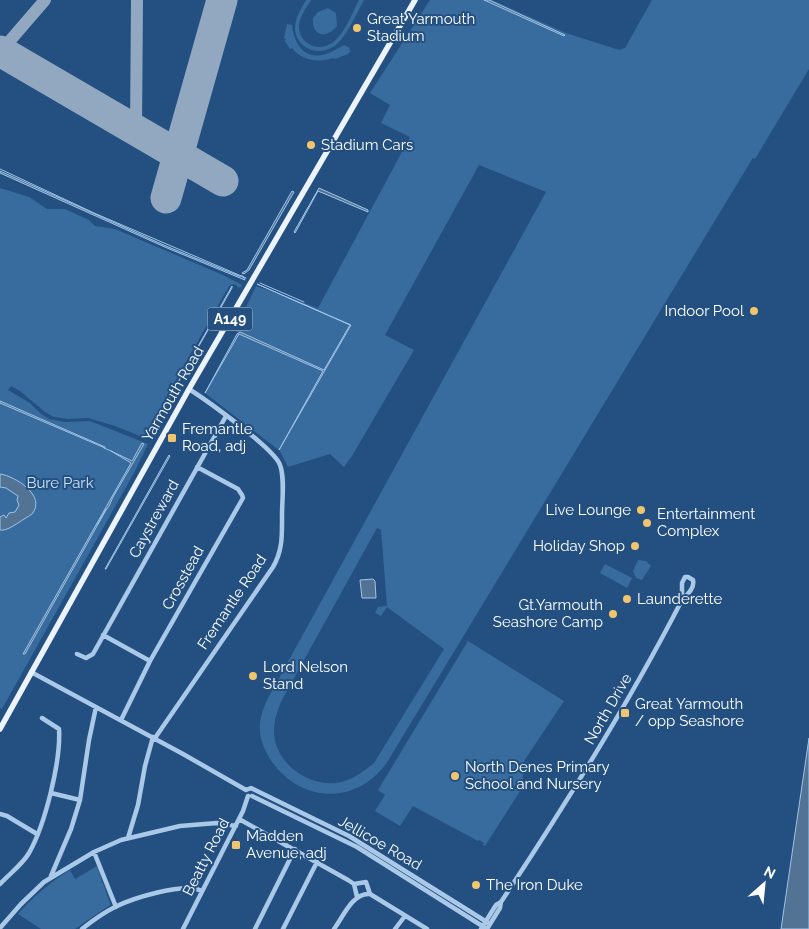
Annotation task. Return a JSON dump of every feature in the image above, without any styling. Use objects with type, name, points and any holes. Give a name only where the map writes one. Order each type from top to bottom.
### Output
[{"type":"main road","name":"Yarmouth Road","points":[[31,672],[189,389],[415,0]]},
{"type":"main road","name":"A149","points":[[0,729],[31,672]]},
{"type":"street","name":"Fremantle Road","points":[[128,838],[138,806],[145,766],[154,738],[272,566],[281,549],[280,465],[272,452],[189,389]]},
{"type":"street","name":"Caystreward","points":[[77,654],[83,657],[90,657],[226,416]]},
{"type":"street","name":"Crosstead","points":[[121,720],[150,661],[242,498],[238,489],[197,467]]},
{"type":"street","name":"North Drive","points":[[483,928],[500,908],[501,902],[527,865],[588,768],[682,600],[688,595],[694,582],[688,577],[682,583],[682,600]]},
{"type":"street","points":[[103,635],[150,661]]},
{"type":"street","name":"Jellicoe Road","points":[[31,672],[246,790],[250,788],[251,795],[348,838],[488,923]]},
{"type":"street","points":[[51,877],[71,829],[80,800],[90,730],[96,707]]},
{"type":"street","points":[[0,884],[30,852],[51,793],[59,729],[42,718]]},
{"type":"street","points":[[246,790],[246,793],[251,795]]},
{"type":"street","points":[[51,793],[80,800]]},
{"type":"street","name":"Beatty Road","points":[[183,929],[251,795]]},
{"type":"street","points":[[0,814],[7,816],[37,834]]},
{"type":"street","points":[[239,819],[354,884],[366,882],[370,894]]},
{"type":"street","points":[[0,928],[27,898],[51,877],[94,852],[128,838],[180,826],[217,823],[236,826]]},
{"type":"street","name":"Jellicoe Road","points":[[358,844],[483,928]]},
{"type":"street","points":[[254,929],[295,850]]},
{"type":"street","points":[[94,852],[116,907]]},
{"type":"street","points":[[283,929],[317,862]]},
{"type":"street","points":[[354,884],[357,897]]},
{"type":"street","points":[[82,929],[116,907],[130,901],[170,891],[194,889],[202,891]]},
{"type":"street","points":[[334,929],[357,897],[363,894],[370,894],[427,929]]},
{"type":"street","points":[[395,929],[405,916]]},
{"type":"green space","points":[[306,0],[311,0],[301,18],[300,31],[305,41],[320,47],[326,46],[337,39],[359,0],[364,0],[342,39],[332,48],[318,51],[305,47],[300,42],[295,28],[296,21]]},
{"type":"green space","points":[[430,0],[492,0],[566,33],[619,50],[625,48],[652,0],[809,0],[809,69],[755,159],[753,158],[751,161],[386,764],[359,787],[329,794],[313,791],[298,785],[284,776],[272,762],[260,734],[260,722],[264,707],[546,192],[479,165],[385,335],[414,350],[352,456],[344,467],[330,454],[288,467],[280,451],[205,393],[239,333],[235,331],[256,286],[318,308],[410,137],[381,123],[390,105],[370,93]],"holes":[[[377,528],[381,530],[387,606],[378,607],[375,613],[381,616],[387,607],[444,649],[374,763],[356,776],[341,782],[325,783],[314,781],[294,770],[286,763],[280,753],[274,732],[279,706]]]},
{"type":"green space","points":[[328,8],[336,13],[337,26],[329,33],[321,34],[314,29],[313,18],[318,12]]},
{"type":"green space","points":[[287,24],[292,25],[298,44],[306,53],[318,56],[344,45],[350,48],[349,50],[351,51],[335,59],[311,60],[301,56],[292,48],[290,49],[285,41]]},
{"type":"green space","name":"Bure Park","points":[[0,188],[29,197],[47,209],[65,209],[89,220],[95,226],[115,229],[242,285],[240,288],[234,284],[229,286],[145,438],[88,418],[68,419],[54,417],[20,391],[11,386],[8,390],[30,403],[49,419],[65,422],[90,421],[148,444],[135,471],[2,709],[0,708]]},
{"type":"green space","points":[[638,560],[646,561],[651,566],[642,580],[636,578],[633,571]]},
{"type":"green space","points":[[605,564],[632,578],[627,588],[600,573]]},
{"type":"green space","name":"North Denes Primary School and Nursery","points":[[468,641],[564,701],[524,761],[522,788],[485,846],[479,840],[413,806],[400,826],[375,811],[385,795],[378,790]]},
{"type":"green space","points":[[97,866],[110,905],[75,929],[41,929],[18,914],[42,890],[70,870],[75,879]]},
{"type":"shaded area","points":[[484,0],[489,0],[565,35],[564,36]]},
{"type":"shaded area","points":[[0,171],[166,246],[243,276],[245,280],[167,248],[0,173]]},
{"type":"shaded area","points":[[319,188],[368,210],[368,212],[318,191],[295,233]]},
{"type":"shaded area","points":[[292,191],[294,192],[249,270],[244,274],[242,273],[247,270]]},
{"type":"shaded area","points":[[257,284],[351,325],[279,450],[323,371],[239,334],[205,393],[237,334],[240,332],[324,370],[350,325]]},
{"type":"shaded area","points":[[232,286],[232,288],[147,437]]},
{"type":"shaded area","points":[[0,401],[105,447],[105,448],[0,403]]},
{"type":"shaded area","points":[[142,443],[144,444],[25,654],[23,654],[131,463],[111,451],[132,461]]},
{"type":"shaded area","points":[[169,455],[170,456],[105,569]]},
{"type":"shaded area","points":[[0,474],[21,483],[27,488],[35,500],[36,507],[32,514],[12,527],[2,530],[0,530],[0,517],[4,515],[6,518],[9,513],[15,512],[19,505],[18,496],[6,488],[0,487]]},
{"type":"shaded area","points":[[373,579],[375,581],[376,598],[362,598],[360,580]]},
{"type":"shaded area","points":[[809,738],[809,929],[781,929]]},
{"type":"waterway","points":[[0,169],[94,213],[246,278]]},
{"type":"waterway","points":[[260,283],[304,302]]},
{"type":"waterway","points":[[104,448],[111,451]]},
{"type":"waterway","points":[[97,525],[106,509]]},
{"type":"taxiway","points":[[1,51],[45,0]]},
{"type":"taxiway","points":[[136,130],[137,0]]},
{"type":"runway","points":[[166,198],[222,0]]},
{"type":"runway","points":[[0,51],[223,181]]},
{"type":"place","name":"Great Yarmouth Stadium","points":[[357,28]]},
{"type":"place","name":"Stadium Cars","points":[[311,145]]},
{"type":"place","name":"Indoor Pool","points":[[754,311]]},
{"type":"place","name":"Fremantle Road, adj","points":[[172,438]]},
{"type":"place","name":"Live Lounge","points":[[641,510]]},
{"type":"place","name":"Entertainment Complex","points":[[647,523]]},
{"type":"place","name":"Holiday Shop","points":[[635,546]]},
{"type":"place","name":"Launderette","points":[[627,599]]},
{"type":"place","name":"Gt.Yarmouth Seashore Camp","points":[[613,614]]},
{"type":"place","name":"Lord Nelson Stand","points":[[253,676]]},
{"type":"place","name":"Great Yarmouth / opp Seashore","points":[[625,713]]},
{"type":"place","name":"North Denes Primary School and Nursery","points":[[455,776]]},
{"type":"place","name":"Madden Avenue, adj","points":[[236,845]]},
{"type":"place","name":"The Iron Duke","points":[[476,885]]}]
